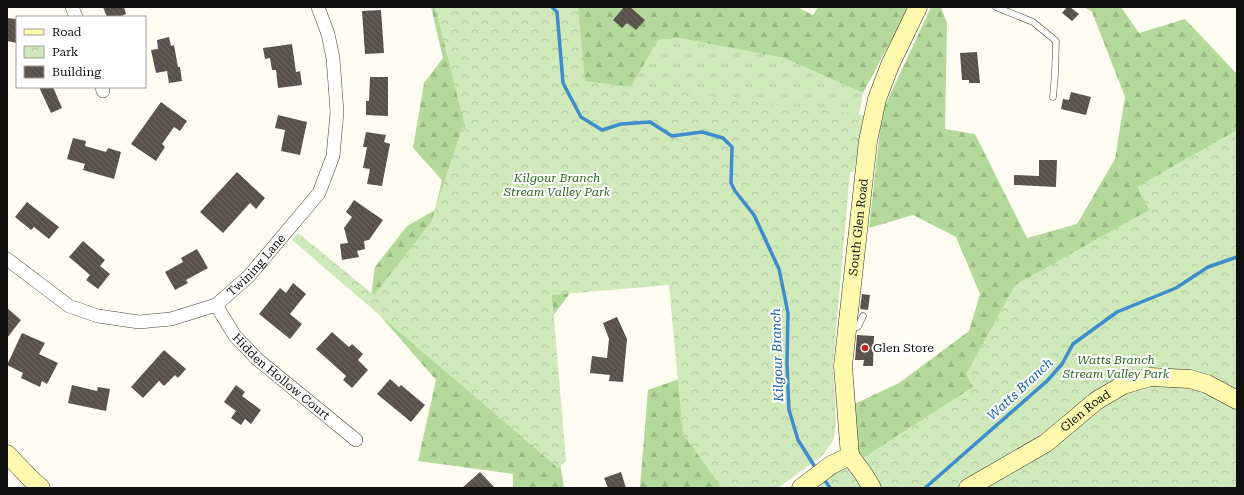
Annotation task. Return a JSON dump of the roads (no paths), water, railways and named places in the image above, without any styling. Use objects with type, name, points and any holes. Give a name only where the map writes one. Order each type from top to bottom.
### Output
[{"type":"main road","name":"South Glen Road","points":[[850,456],[843,366],[868,141],[877,98],[890,65],[918,7]]},
{"type":"main road","name":"Glen Road","points":[[968,488],[1046,443],[1096,401],[1123,385],[1150,377],[1190,379],[1207,384],[1237,400]]},
{"type":"main road","points":[[801,488],[831,466],[850,456],[872,488]]},
{"type":"main road","points":[[9,460],[41,488]]},
{"type":"street","name":"Twining Lane","points":[[7,259],[69,306],[98,316],[139,322],[171,319],[216,305],[248,276],[319,194],[333,156],[337,112],[333,58],[328,34],[318,7]]},
{"type":"street","name":"Hidden Hollow Court","points":[[216,305],[234,336],[257,359],[356,440]]},
{"type":"lane","points":[[996,7],[1034,22],[1056,41],[1053,97]]},
{"type":"lane","points":[[847,327],[858,327],[863,316]]},
{"type":"waterway","name":"Kilgour Branch","points":[[552,7],[557,12],[563,83],[581,117],[602,130],[621,124],[650,122],[672,136],[702,132],[723,138],[732,147],[731,183],[735,191],[754,215],[779,269],[788,313],[787,364],[789,410],[798,440],[815,467]]},
{"type":"waterway","name":"Watts Branch","points":[[925,488],[1047,381],[1062,364],[1073,344],[1117,312],[1176,288],[1208,267],[1237,257]]},
{"type":"waterway","name":"Kilgour Branch","points":[[826,482],[830,488]]},
{"type":"place","name":"Glen Store","points":[[865,348]]},
{"type":"park label","name":"Kilgour Branch Stream Valley Park","points":[[557,185]]},
{"type":"park label","name":"Watts Branch Stream Valley Park","points":[[1116,367]]}]
